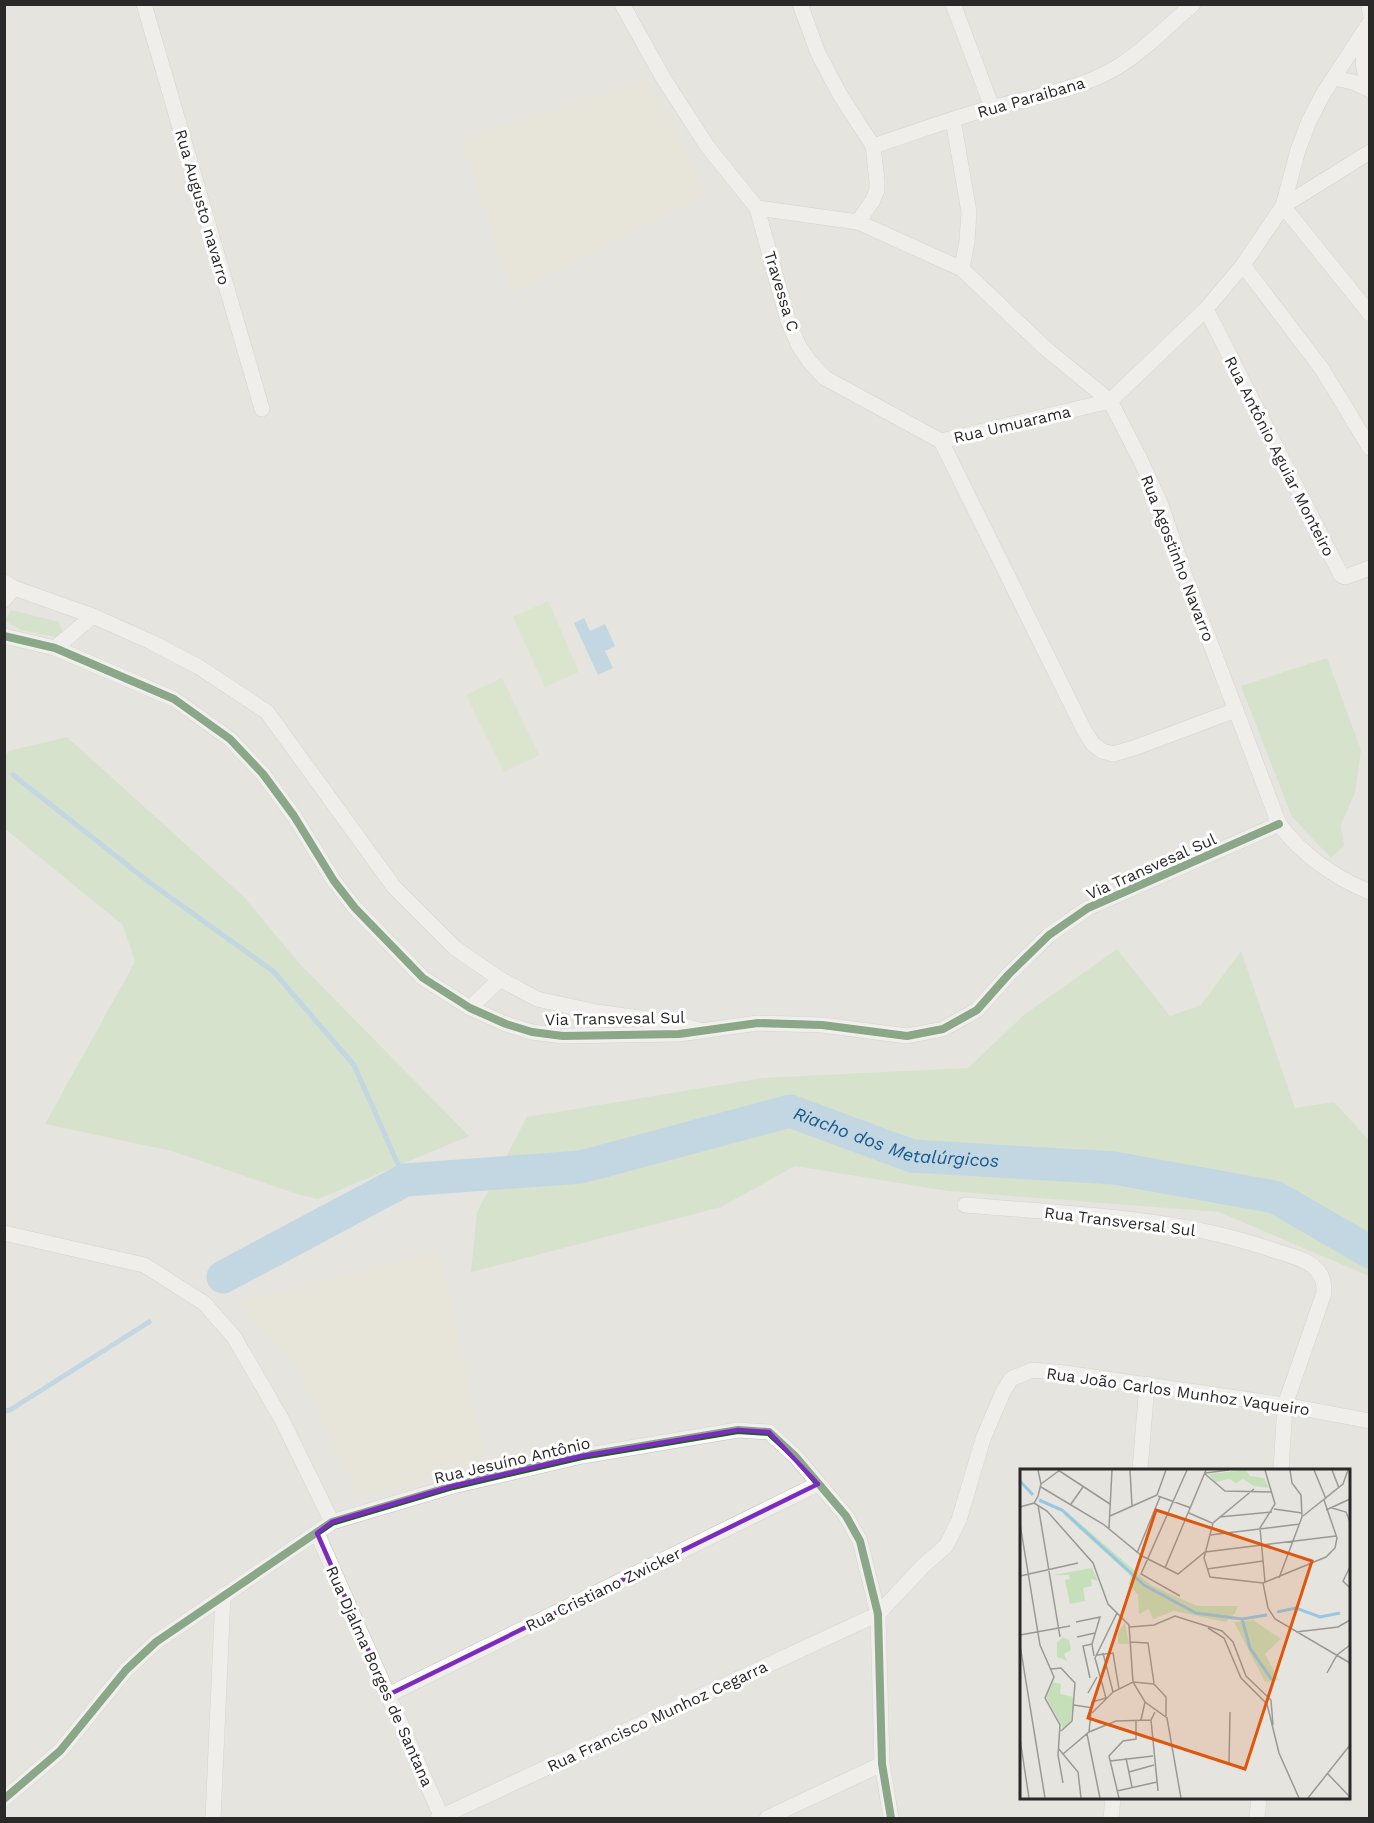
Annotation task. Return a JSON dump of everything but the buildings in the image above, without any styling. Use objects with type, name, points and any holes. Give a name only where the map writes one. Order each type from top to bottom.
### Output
[{"type":"street","name":"Rua Augusto navarro","points":[[144,4],[262,409]]},
{"type":"street","points":[[622,4],[662,76],[707,146],[757,208]]},
{"type":"street","points":[[800,4],[818,53],[839,93],[873,146],[877,190],[858,222]]},
{"type":"street","points":[[953,4],[992,108]]},
{"type":"street","name":"Rua Paraibana","points":[[873,146],[992,108],[1089,81],[1119,66],[1193,4]]},
{"type":"street","points":[[1369,4],[1370,13]]},
{"type":"street","points":[[1110,401],[1206,309],[1243,265],[1283,206],[1305,130],[1323,94],[1370,22]]},
{"type":"street","points":[[1370,22],[1362,63],[1370,87]]},
{"type":"street","points":[[1334,78],[1370,87]]},
{"type":"street","points":[[953,120],[969,212],[962,269]]},
{"type":"street","points":[[1283,206],[1370,152]]},
{"type":"street","points":[[1283,206],[1370,314]]},
{"type":"street","name":"Rua Agostinho Navarro","points":[[757,208],[858,222],[962,269],[1045,348],[1110,401],[1161,505],[1186,579],[1279,824],[1290,839],[1309,856],[1349,884],[1370,892]]},
{"type":"street","name":"Travessa C","points":[[757,208],[788,321],[799,346],[810,362],[825,378],[940,441]]},
{"type":"street","points":[[1243,265],[1310,351],[1370,447]]},
{"type":"street","name":"Rua Antônio Aguiar Monteiro","points":[[1206,309],[1341,575],[1345,577],[1370,568]]},
{"type":"street","name":"Rua Umuarama","points":[[1110,401],[940,441],[1093,744],[1102,751],[1113,754],[1236,710]]},
{"type":"street","name":"Via Transvesal Sul","points":[[8,590],[93,616],[152,642],[199,667],[267,712],[394,887],[455,948],[500,979],[537,999],[596,1012],[676,1023],[698,1030]]},
{"type":"street","points":[[55,648],[93,616]]},
{"type":"street","name":"Via Transvesal Sul","points":[[4,636],[55,648],[174,699],[230,739],[263,774],[288,808],[334,881],[355,908],[423,978],[470,1008],[506,1024],[532,1032],[562,1036],[679,1034],[758,1023],[822,1025],[907,1036],[943,1029],[977,1010],[1009,974],[1049,935],[1088,908],[1279,824]]},
{"type":"street","points":[[470,1008],[500,979]]},
{"type":"street","name":"Rua Transversal Sul","points":[[965,1205],[1125,1218],[1200,1230],[1261,1246],[1307,1262],[1322,1276],[1324,1293],[1285,1405]]},
{"type":"street","points":[[4,1233],[144,1266],[204,1303],[234,1337],[282,1420],[332,1522]]},
{"type":"street","name":"Rua João Carlos Munhoz Vaqueiro","points":[[878,1614],[924,1565],[946,1546],[959,1520],[983,1439],[1003,1392],[1011,1379],[1032,1370],[1065,1372],[1147,1384],[1285,1405],[1370,1421]]},
{"type":"street","points":[[1140,1469],[1147,1384]]},
{"type":"street","points":[[1281,1469],[1285,1405]]},
{"type":"street","name":"Rua Jesuíno Antônio","points":[[4,1799],[60,1751],[126,1670],[156,1642],[332,1522],[453,1486],[582,1456],[738,1430],[769,1431],[796,1457],[846,1516],[860,1540],[878,1614],[882,1764],[891,1818]]},
{"type":"street","name":"Rua Cristiano Zwicker","points":[[388,1695],[818,1484]]},
{"type":"street","name":"Rua Djalma Borges de Santana","points":[[317,1533],[440,1818]]},
{"type":"street","points":[[213,1818],[223,1595]]},
{"type":"street","name":"Rua Francisco Munhoz Cegarra","points":[[440,1818],[878,1614]]},
{"type":"street","points":[[767,1818],[882,1764]]},
{"type":"street","points":[[1111,1818],[1113,1799]]},
{"type":"street","points":[[1257,1818],[1259,1799]]},
{"type":"highlighted area","points":[[738,1430],[769,1432],[818,1484],[388,1695],[317,1533],[332,1522],[453,1486],[582,1456]]},
{"type":"shaded area","points":[[646,80],[709,194],[512,293],[460,140]]},
{"type":"shaded area","points":[[440,1250],[486,1462],[359,1498],[294,1362],[239,1303]]},
{"type":"green space","points":[[548,601],[579,672],[545,687],[513,617]]},
{"type":"green space","points":[[11,610],[59,622],[63,633],[59,638],[21,630],[5,621]]},
{"type":"green space","points":[[1327,658],[1361,750],[1355,793],[1341,825],[1344,846],[1331,858],[1292,817],[1241,686]]},
{"type":"green space","points":[[502,678],[539,755],[504,772],[466,695]]},
{"type":"green space","points":[[67,737],[244,897],[297,961],[469,1136],[318,1199],[172,1151],[45,1124],[135,962],[123,925],[5,829],[5,755],[9,751]]},
{"type":"green space","points":[[1117,949],[1170,1016],[1201,1005],[1241,951],[1295,1108],[1334,1102],[1369,1140],[1369,1276],[1219,1212],[948,1191],[795,1166],[721,1207],[471,1272],[477,1212],[527,1117],[762,1078],[968,1068],[1024,1015]]},
{"type":"water","points":[[584,618],[590,631],[605,624],[615,646],[605,651],[613,668],[598,675],[574,623]]},
{"type":"waterway","points":[[13,775],[149,882],[273,971],[354,1065],[405,1180]]},
{"type":"waterway","name":"Riacho dos Metalúrgicos","points":[[223,1277],[405,1180],[581,1167],[790,1111],[912,1156],[1114,1168],[1275,1197],[1370,1252]]},
{"type":"waterway","points":[[4,1411],[10,1410],[149,1322]]},
{"type":"cycle path","points":[[4,636],[55,648],[174,699],[230,739],[263,774],[294,816],[334,881],[355,908],[423,978],[470,1008],[506,1024],[532,1032],[563,1036],[679,1034],[758,1023],[822,1025],[907,1036],[943,1029],[977,1010],[1009,974],[1049,935],[1088,908],[1279,824]]},
{"type":"cycle path","points":[[4,1799],[60,1751],[126,1670],[156,1642],[332,1522],[453,1486],[582,1456],[738,1430],[769,1432],[796,1457],[846,1516],[860,1541],[878,1614],[882,1764],[891,1818]]}]
